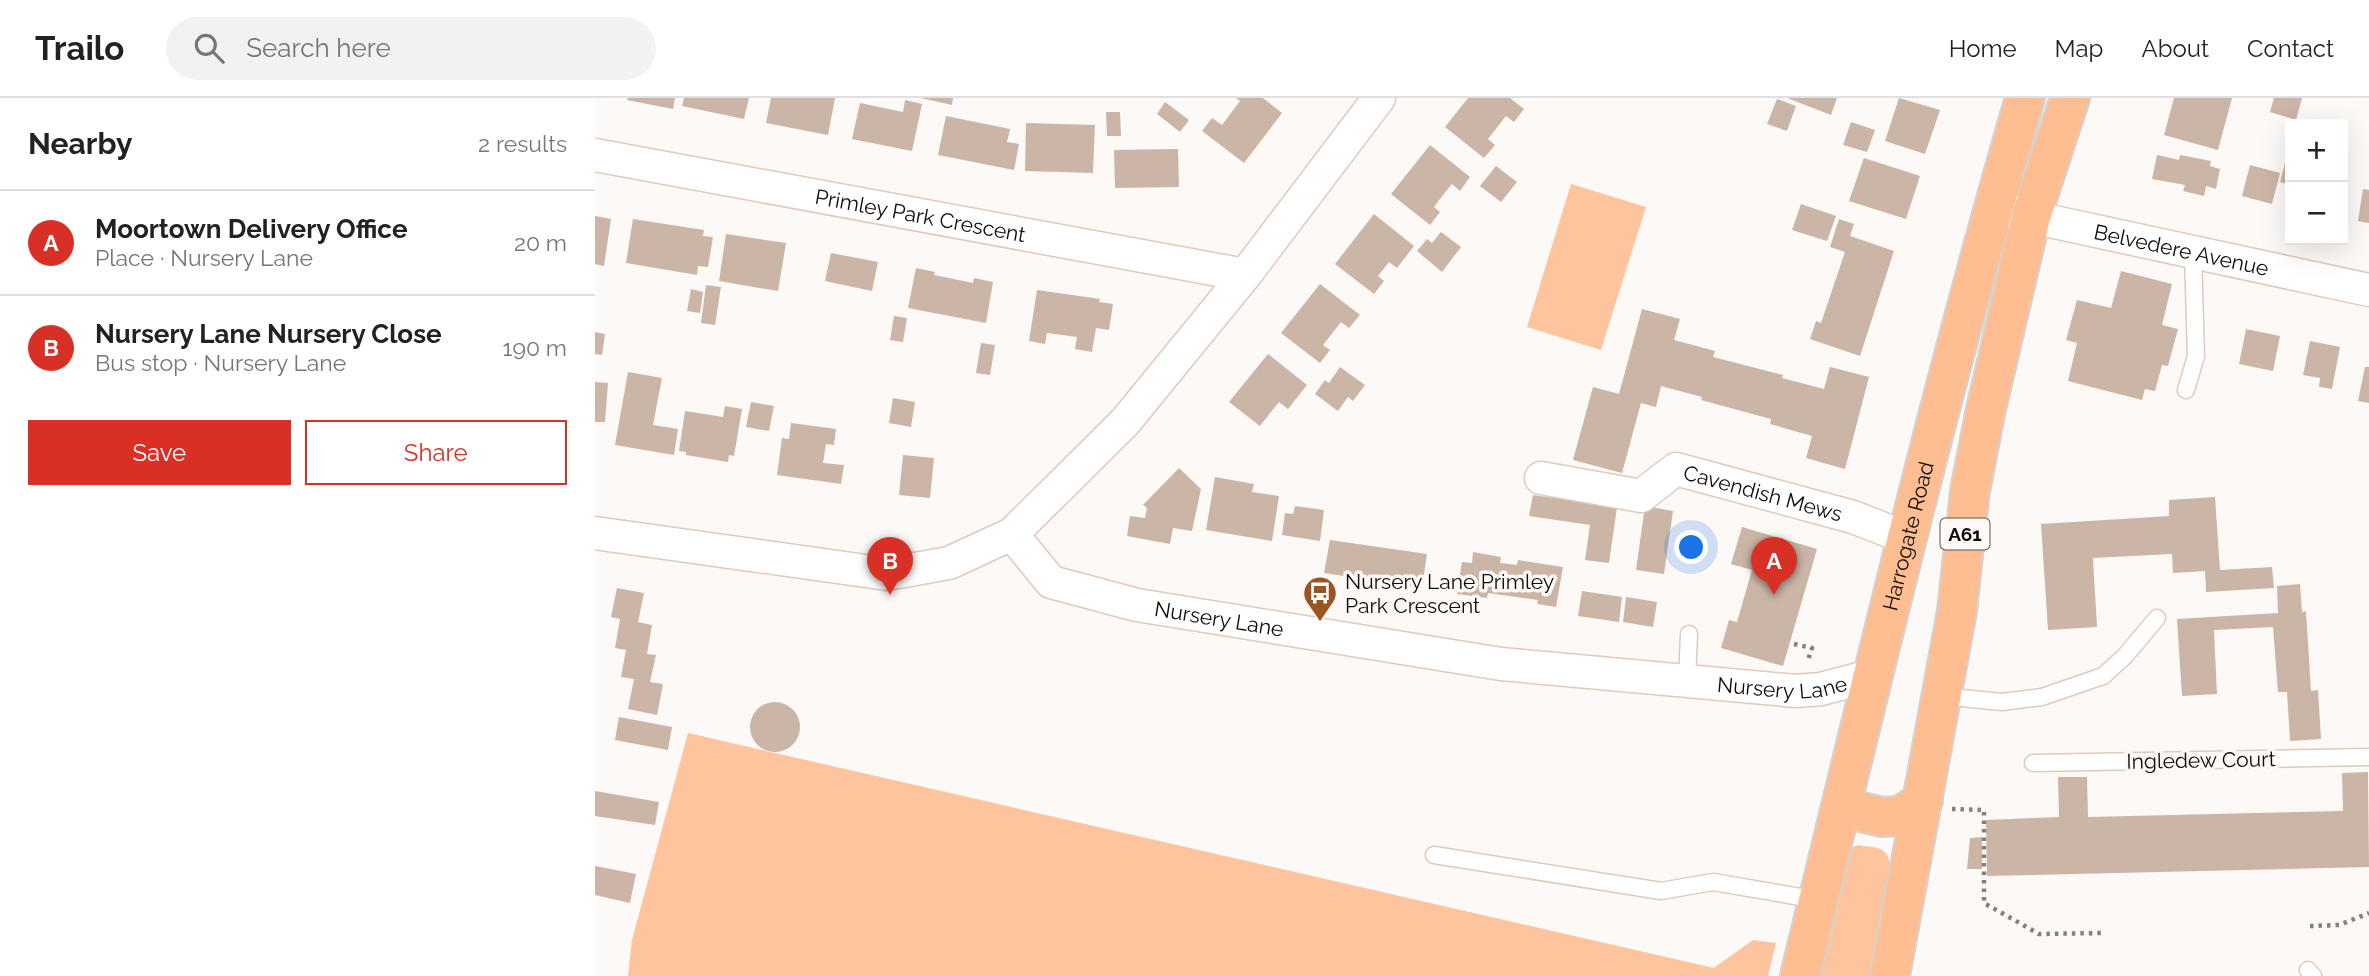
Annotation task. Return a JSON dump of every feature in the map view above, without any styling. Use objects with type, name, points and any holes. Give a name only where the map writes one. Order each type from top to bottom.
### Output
[{"type":"highway","name":"Harrogate Road","points":[[1800,976],[1907,538],[1994,205],[2025,98]]},
{"type":"highway","name":"A61","points":[[1890,976],[1941,806],[1942,696],[1957,611],[1970,491],[1986,409],[2031,217],[2070,98]]},
{"type":"highway","points":[[1884,632],[1906,609],[1924,552],[1938,543],[1963,548]]},
{"type":"highway","points":[[1841,807],[1882,817],[1900,816],[1941,806]]},
{"type":"street","points":[[595,533],[887,574],[949,564],[1012,534],[1125,422],[1245,275],[1380,98]]},
{"type":"street","name":"Primley Park Crescent","points":[[595,155],[1245,275]]},
{"type":"street","name":"Belvedere Avenue","points":[[1994,205],[2031,217],[2369,290]]},
{"type":"street","name":"Cavendish Mews","points":[[1541,478],[1641,496],[1676,469],[1853,517],[1907,538]]},
{"type":"street","name":"Nursery Lane","points":[[1012,534],[1051,582],[1137,605],[1501,664],[1796,691],[1821,689],[1874,675]]},
{"type":"lane","points":[[2186,390],[2196,356],[2193,253]]},
{"type":"lane","points":[[1942,696],[2002,702],[2042,697],[2103,676],[2125,656],[2157,618]]},
{"type":"lane","points":[[1687,681],[1689,634]]},
{"type":"lane","name":"Ingledew Court","points":[[2033,763],[2369,757]]},
{"type":"lane","points":[[1434,855],[1661,891],[1713,882],[1818,900]]},
{"type":"path","points":[[1941,806],[1984,810],[1984,903],[2039,934],[2102,933]]},
{"type":"path","points":[[2310,926],[2339,925],[2369,913]]},
{"type":"shaded area","points":[[1571,184],[1646,207],[1601,350],[1527,327]]},
{"type":"shaded area","points":[[688,733],[1714,968],[1753,940],[1776,943],[1768,976],[628,976],[632,940]]},
{"type":"shaded area","points":[[1858,845],[1878,848],[1885,852],[1891,871],[1874,976],[1817,976],[1850,848]]},
{"type":"building","points":[[675,98],[673,109],[627,100]]},
{"type":"building","points":[[684,98],[749,98],[744,119],[682,106]]},
{"type":"building","points":[[771,98],[835,98],[828,135],[766,123]]},
{"type":"building","points":[[921,98],[953,98],[952,105]]},
{"type":"building","points":[[1236,98],[1263,98],[1282,113],[1244,163],[1202,131],[1212,118],[1222,125],[1240,101]]},
{"type":"building","points":[[1468,98],[1510,98],[1524,109],[1514,122],[1506,116],[1488,139],[1495,145],[1484,158],[1445,127]]},
{"type":"building","points":[[1787,98],[1837,98],[1831,115]]},
{"type":"building","points":[[1899,98],[1940,110],[1925,154],[1885,141]]},
{"type":"building","points":[[2174,98],[2232,98],[2218,150],[2164,135]]},
{"type":"building","points":[[2274,98],[2302,98],[2296,119],[2270,112]]},
{"type":"building","points":[[1777,99],[1796,106],[1787,131],[1767,124]]},
{"type":"building","points":[[905,100],[922,104],[912,151],[852,139],[860,103],[903,112]]},
{"type":"building","points":[[1165,102],[1189,120],[1180,132],[1157,114]]},
{"type":"building","points":[[1106,112],[1120,112],[1121,136],[1107,136]]},
{"type":"building","points":[[946,116],[1010,129],[1007,142],[1019,144],[1014,170],[938,155]]},
{"type":"building","points":[[1851,122],[1875,130],[1867,152],[1843,145]]},
{"type":"building","points":[[1026,123],[1095,125],[1093,173],[1025,171]]},
{"type":"building","points":[[1430,145],[1470,177],[1460,191],[1452,184],[1434,207],[1440,212],[1430,225],[1391,194]]},
{"type":"building","points":[[1178,149],[1179,187],[1115,188],[1114,150]]},
{"type":"building","points":[[2157,155],[2179,160],[2180,155],[2211,161],[2210,166],[2220,169],[2216,189],[2206,186],[2204,196],[2183,191],[2185,185],[2152,179]]},
{"type":"building","points":[[1864,158],[1920,176],[1906,219],[1849,201]]},
{"type":"building","points":[[2285,163],[2285,184],[2280,182]]},
{"type":"building","points":[[2250,165],[2280,173],[2272,204],[2242,196]]},
{"type":"building","points":[[1496,166],[1517,182],[1501,202],[1480,186]]},
{"type":"building","points":[[2363,189],[2369,190],[2369,223],[2358,221]]},
{"type":"building","points":[[1801,204],[1836,216],[1827,241],[1792,230]]},
{"type":"building","points":[[1374,214],[1414,246],[1397,268],[1389,262],[1378,276],[1384,281],[1374,294],[1335,264]]},
{"type":"building","points":[[595,216],[611,219],[604,266],[595,264]]},
{"type":"building","points":[[633,219],[704,230],[703,236],[713,237],[708,267],[698,266],[697,275],[626,263]]},
{"type":"building","points":[[1839,219],[1854,224],[1850,236],[1894,251],[1860,356],[1810,339],[1816,321],[1821,323],[1845,252],[1830,247]]},
{"type":"building","points":[[1441,232],[1461,247],[1442,272],[1417,251],[1427,239],[1432,243]]},
{"type":"building","points":[[726,234],[786,243],[778,291],[719,281]]},
{"type":"building","points":[[831,253],[878,262],[872,291],[825,281]]},
{"type":"building","points":[[916,268],[935,272],[934,275],[973,283],[974,278],[993,282],[986,323],[908,308]]},
{"type":"building","points":[[2121,271],[2172,284],[2162,325],[2178,329],[2168,366],[2162,365],[2155,391],[2145,389],[2142,400],[2068,381],[2077,343],[2066,340],[2077,300],[2111,308]]},
{"type":"building","points":[[1320,284],[1360,315],[1349,328],[1341,322],[1323,345],[1330,350],[1320,363],[1281,333]]},
{"type":"building","points":[[706,285],[721,287],[715,325],[701,323]]},
{"type":"building","points":[[691,289],[703,292],[700,313],[687,311]]},
{"type":"building","points":[[1037,290],[1100,299],[1099,302],[1113,304],[1109,330],[1096,328],[1092,352],[1075,349],[1077,337],[1047,333],[1045,344],[1029,341]]},
{"type":"building","points":[[1642,309],[1680,319],[1674,340],[1715,351],[1713,357],[1783,375],[1782,378],[1824,389],[1830,367],[1869,377],[1845,469],[1806,458],[1812,436],[1770,424],[1771,419],[1661,386],[1656,407],[1641,403],[1622,473],[1573,460],[1593,387],[1619,394]]},
{"type":"building","points":[[894,316],[907,318],[903,342],[890,340]]},
{"type":"building","points":[[2246,329],[2280,336],[2273,371],[2239,364]]},
{"type":"building","points":[[595,332],[605,334],[602,355],[595,354]]},
{"type":"building","points":[[2310,341],[2340,347],[2332,389],[2319,387],[2320,378],[2303,375]]},
{"type":"building","points":[[981,343],[995,345],[990,375],[976,373]]},
{"type":"building","points":[[1268,354],[1307,385],[1288,409],[1279,402],[1260,426],[1229,402]]},
{"type":"building","points":[[1340,367],[1365,385],[1353,401],[1348,397],[1338,411],[1315,394],[1325,380],[1329,383]]},
{"type":"building","points":[[2365,367],[2369,367],[2369,403],[2358,401]]},
{"type":"building","points":[[628,372],[662,378],[653,425],[678,429],[674,455],[615,445]]},
{"type":"building","points":[[595,382],[608,383],[605,422],[595,422]]},
{"type":"building","points":[[893,398],[915,402],[911,427],[889,423]]},
{"type":"building","points":[[751,402],[774,406],[769,431],[746,427]]},
{"type":"building","points":[[725,406],[742,409],[734,456],[729,455],[728,462],[686,455],[686,452],[679,451],[685,411],[723,417]]},
{"type":"building","points":[[791,423],[836,429],[834,445],[826,444],[823,463],[844,465],[841,484],[777,475],[782,438],[789,439]]},
{"type":"building","points":[[903,455],[934,458],[930,498],[899,495]]},
{"type":"building","points":[[1179,468],[1201,489],[1192,531],[1173,528],[1170,544],[1127,536],[1130,516],[1145,518],[1147,508],[1143,505]]},
{"type":"building","points":[[1215,477],[1254,484],[1252,492],[1279,496],[1272,541],[1206,530]]},
{"type":"building","points":[[1533,495],[1617,507],[1609,563],[1585,560],[1590,525],[1529,516]]},
{"type":"building","points":[[2215,497],[2220,570],[2272,567],[2274,588],[2206,592],[2205,571],[2173,573],[2172,554],[2093,558],[2097,627],[2048,630],[2041,524],[2169,516],[2169,500]]},
{"type":"building","points":[[1295,506],[1324,510],[1320,541],[1282,535],[1285,513],[1293,514]]},
{"type":"building","points":[[1645,506],[1673,511],[1664,574],[1636,570]]},
{"type":"building","points":[[1742,527],[1817,549],[1783,666],[1721,648],[1729,620],[1737,622],[1752,570],[1731,564]]},
{"type":"building","points":[[1330,540],[1427,554],[1422,588],[1324,573]]},
{"type":"building","points":[[1473,552],[1501,557],[1500,563],[1517,565],[1518,560],[1563,567],[1556,607],[1537,604],[1538,600],[1488,593],[1487,598],[1457,594],[1462,562],[1472,563]]},
{"type":"building","points":[[2300,584],[2302,612],[2306,611],[2311,691],[2318,690],[2321,739],[2290,741],[2287,692],[2278,692],[2273,627],[2214,630],[2217,694],[2182,696],[2177,619],[2278,613],[2277,586]]},
{"type":"building","points":[[617,588],[644,593],[638,622],[652,625],[647,654],[656,655],[650,682],[663,684],[657,715],[628,709],[634,679],[621,677],[626,650],[615,648],[620,619],[611,617]]},
{"type":"building","points":[[1582,591],[1622,597],[1619,622],[1578,616]]},
{"type":"building","points":[[1626,597],[1657,602],[1653,627],[1623,622]]},
{"type":"building","points":[[775,702],[793,709],[800,727],[793,745],[775,752],[757,745],[750,727],[757,709]]},
{"type":"building","points":[[619,717],[672,727],[668,750],[615,740]]},
{"type":"building","points":[[2368,772],[2369,867],[1987,876],[1986,820],[2059,817],[2058,777],[2087,777],[2088,817],[2343,811],[2342,773]]},
{"type":"building","points":[[595,791],[659,802],[655,825],[595,816]]},
{"type":"building","points":[[1982,837],[1982,869],[1967,869],[1970,838]]},
{"type":"building","points":[[595,866],[636,874],[630,903],[595,895]]},
{"type":"place","name":"Nursery Lane Nursery Close","points":[[890,595]]},
{"type":"place","name":"Moortown Delivery Office","points":[[1774,595]]},
{"type":"place","name":"Nursery Lane Primley Park Crescent","points":[[1320,623]]}]
